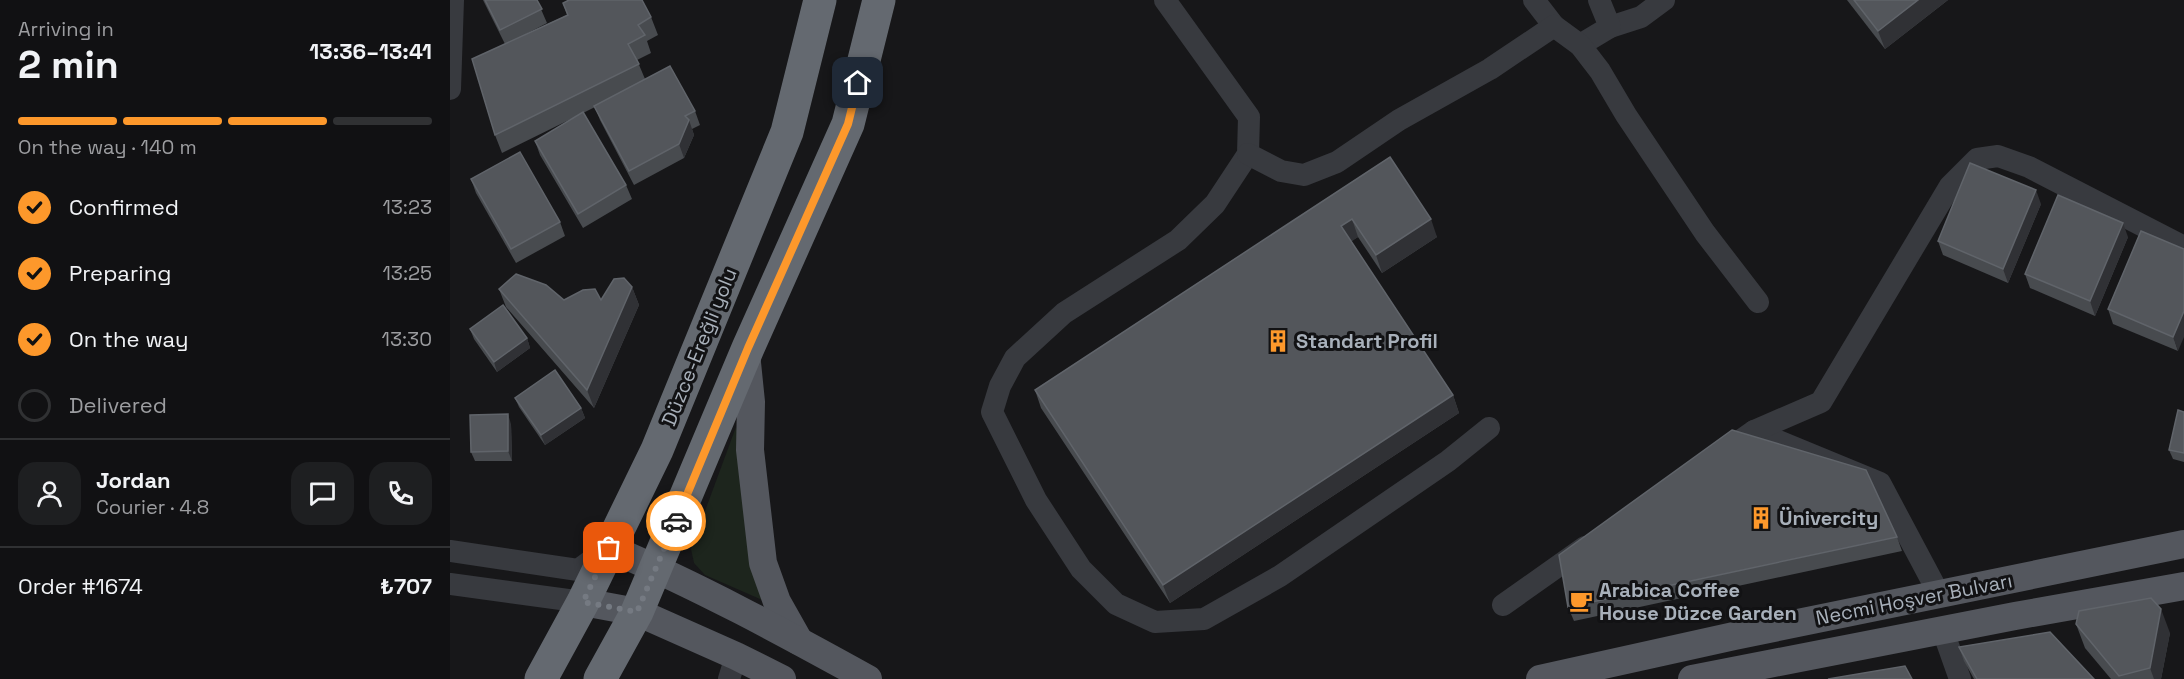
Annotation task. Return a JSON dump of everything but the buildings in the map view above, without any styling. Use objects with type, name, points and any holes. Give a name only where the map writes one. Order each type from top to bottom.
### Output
[{"type":"highway","name":"Düzce-Ereğli yolu","points":[[541,679],[583,602],[657,450],[787,132],[820,0]]},
{"type":"highway","points":[[600,679],[637,612],[657,568],[746,353],[848,124],[879,0]]},
{"type":"main road","points":[[746,353],[751,402],[751,460],[763,563],[777,602],[799,641]]},
{"type":"main road","name":"Necmi Hoşver Bulvarı","points":[[1540,679],[1734,636],[2184,544]]},
{"type":"main road","points":[[609,548],[657,568],[868,679]]},
{"type":"main road","name":"Necmi Hoşver Bulvarı","points":[[1692,679],[2184,586]]},
{"type":"main road","points":[[583,602],[637,612],[733,667],[782,679]]},
{"type":"street","points":[[450,89],[453,0]]},
{"type":"street","points":[[1165,0],[1248,117],[1248,154],[1215,204],[1178,240],[1064,314],[1015,358],[1000,386],[993,412],[1036,500],[1081,569],[1116,604],[1155,622],[1204,619],[1280,576],[1448,461],[1489,428]]},
{"type":"street","points":[[1534,0],[1554,26],[1580,45],[1600,71],[1626,115],[1705,233],[1758,302]]},
{"type":"street","points":[[1599,0],[1610,27]]},
{"type":"street","points":[[1580,45],[1610,27],[1641,17],[1664,0]]},
{"type":"street","points":[[1248,154],[1281,171],[1304,175],[1337,162],[1399,120],[1490,69],[1554,26]]},
{"type":"street","points":[[1705,464],[1754,431],[1821,402],[1950,186],[1977,159],[1998,156],[2029,167],[2184,247]]},
{"type":"street","points":[[1754,431],[1880,483],[1939,594]]},
{"type":"street","points":[[1503,604],[1600,536]]},
{"type":"street","points":[[450,552],[578,570],[609,548]]},
{"type":"street","points":[[450,584],[583,602]]},
{"type":"street","points":[[1943,631],[1960,679]]},
{"type":"shaded area","points":[[736,427],[743,445],[769,603],[705,575],[694,563],[691,549]]},
{"type":"way so far","points":[[609,548],[583,602],[637,612],[676,521]]},
{"type":"place","name":"Standart Profil","points":[[1278,341]]},
{"type":"place","name":"Ünivercity","points":[[1761,518]]},
{"type":"place","name":"Arabica Coffee House Düzce Garden","points":[[1581,601]]},
{"type":"route","points":[[676,521],[748,348],[848,124],[858,83]]}]
